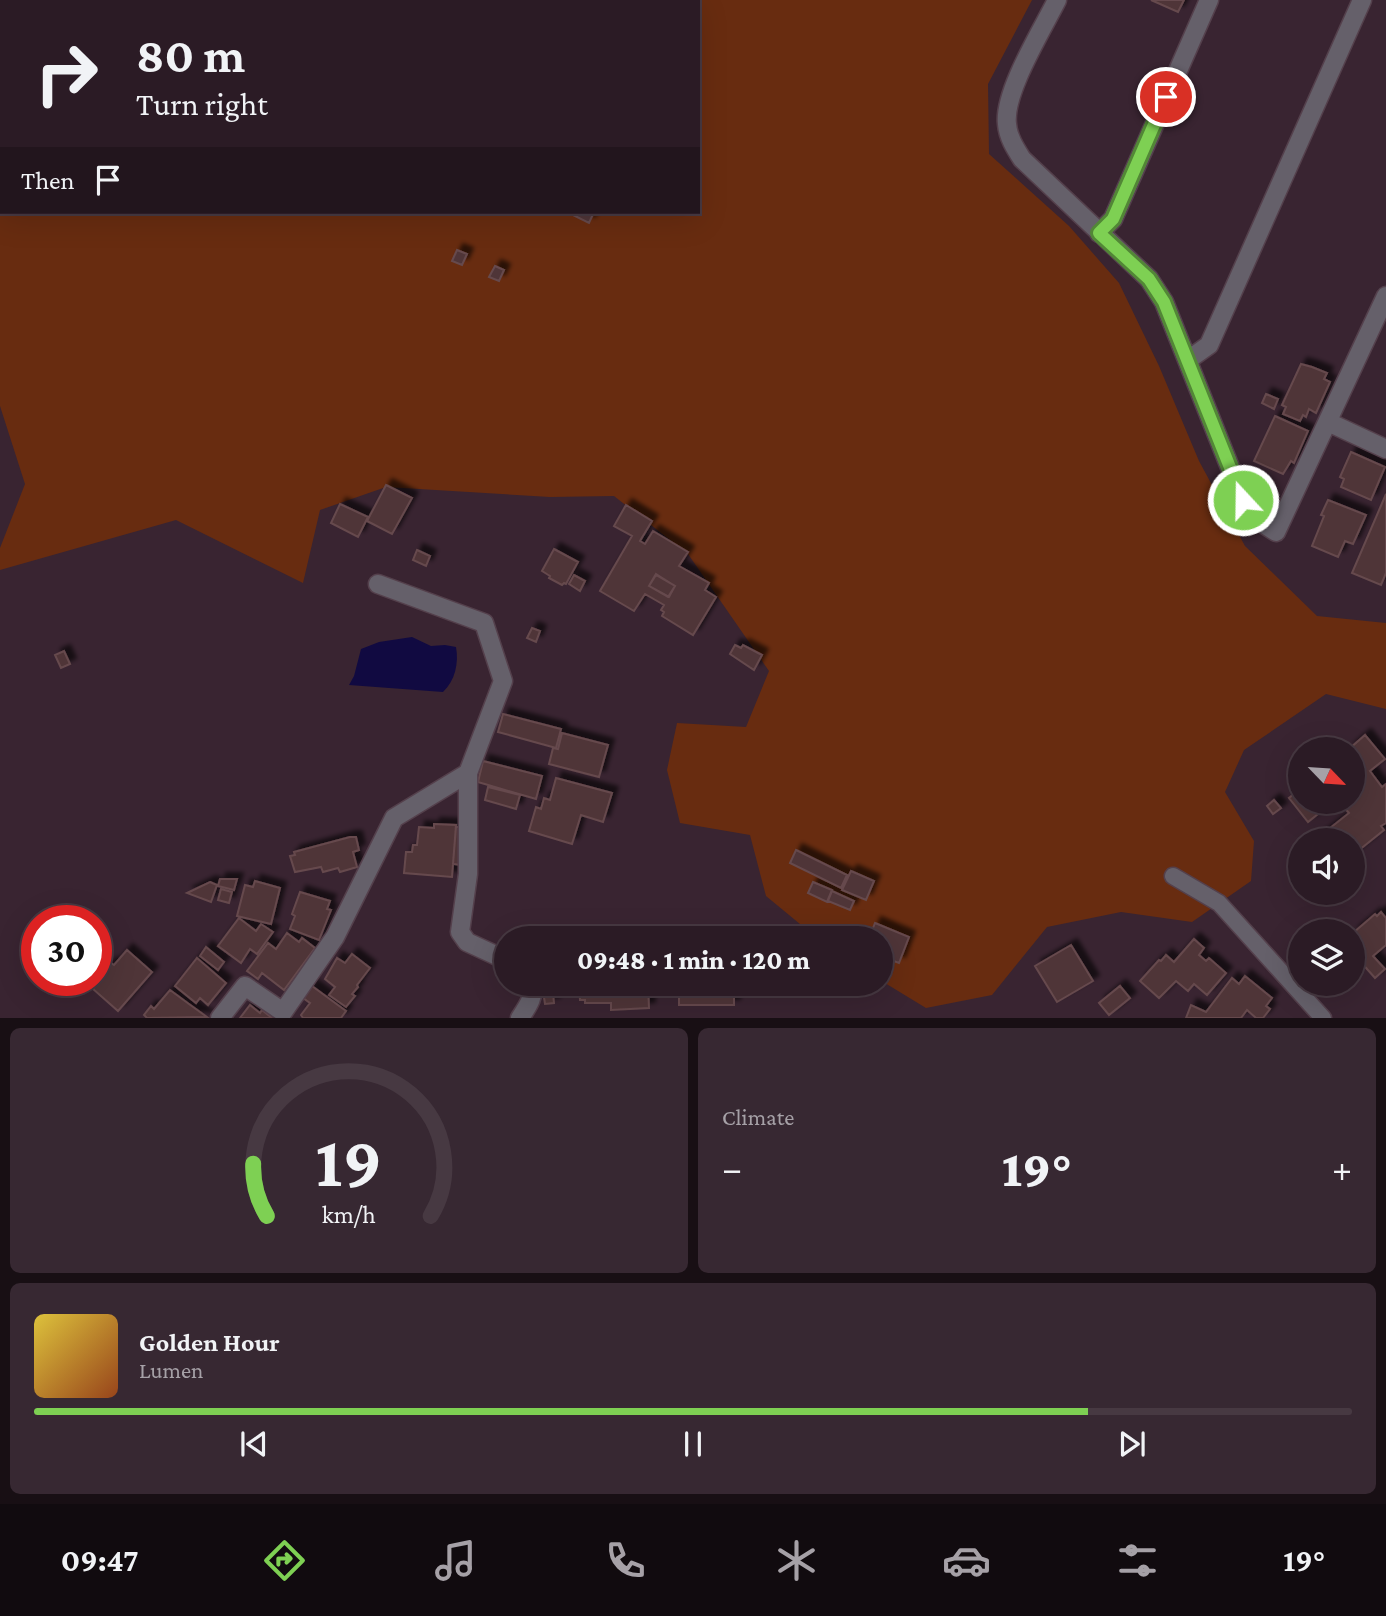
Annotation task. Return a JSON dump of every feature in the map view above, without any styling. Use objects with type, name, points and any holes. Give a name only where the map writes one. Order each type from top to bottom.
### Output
[{"type":"street","points":[[1057,0],[1008,101],[1007,125],[1012,143],[1022,159],[1149,279],[1164,302],[1243,500],[1254,518],[1276,532],[1386,296]]},
{"type":"street","points":[[1099,233],[1113,219],[1209,0]]},
{"type":"street","points":[[1188,360],[1209,345],[1362,0]]},
{"type":"street","points":[[1328,422],[1386,449]]},
{"type":"street","points":[[378,583],[484,623],[503,681],[468,773],[468,874],[460,932],[467,942],[494,954]]},
{"type":"street","points":[[220,1017],[244,986],[283,1012],[335,937],[394,818],[468,773]]},
{"type":"street","points":[[520,1017],[532,996]]},
{"type":"lane","points":[[1173,876],[1219,903],[1323,1017]]},
{"type":"shaded area","points":[[700,0],[1032,0],[988,84],[989,154],[1069,226],[1119,283],[1159,366],[1199,461],[1245,546],[1317,616],[1386,623],[1386,709],[1326,694],[1244,750],[1225,792],[1254,841],[1251,881],[1192,922],[1121,912],[1047,927],[992,995],[926,1008],[893,988],[893,926],[802,926],[766,896],[750,835],[680,823],[667,770],[677,723],[746,727],[769,671],[688,554],[614,496],[550,497],[386,487],[320,510],[303,583],[176,520],[0,570],[0,548],[25,484],[0,406],[0,214],[700,214]]},
{"type":"shaded area","points":[[412,637],[431,646],[456,647],[455,671],[451,683],[443,692],[349,685],[361,649],[379,642]]},
{"type":"building","points":[[1151,0],[1184,0],[1178,12]]},
{"type":"building","points":[[571,214],[593,214],[589,223]]},
{"type":"building","points":[[457,250],[467,254],[462,265],[452,261]]},
{"type":"building","points":[[495,266],[504,270],[499,281],[489,277]]},
{"type":"building","points":[[1301,364],[1327,373],[1324,379],[1330,382],[1316,413],[1309,409],[1306,417],[1303,415],[1300,421],[1283,414],[1286,407],[1282,405]]},
{"type":"building","points":[[1266,394],[1278,399],[1274,409],[1262,403]]},
{"type":"building","points":[[1275,416],[1308,431],[1294,463],[1291,461],[1283,474],[1254,461]]},
{"type":"building","points":[[1351,452],[1385,467],[1371,500],[1341,487],[1344,479],[1340,477]]},
{"type":"building","points":[[386,485],[412,498],[392,534],[367,521]]},
{"type":"building","points":[[1386,494],[1386,573],[1381,585],[1352,573]]},
{"type":"building","points":[[1328,500],[1366,515],[1353,544],[1345,541],[1338,557],[1312,546]]},
{"type":"building","points":[[340,504],[368,517],[358,537],[331,523]]},
{"type":"building","points":[[626,505],[652,521],[640,541],[645,544],[653,531],[688,552],[679,566],[709,583],[705,590],[716,597],[693,635],[662,616],[664,605],[645,594],[634,611],[600,591],[632,536],[614,526]],"holes":[[[656,574],[675,586],[668,597],[649,586]]]},
{"type":"building","points":[[554,549],[578,562],[566,584],[562,585],[549,578],[550,576],[542,571]]},
{"type":"building","points":[[417,550],[430,556],[426,566],[413,560]]},
{"type":"building","points":[[574,575],[585,581],[580,591],[569,584]]},
{"type":"building","points":[[656,575],[675,586],[669,597],[649,586]]},
{"type":"building","points":[[532,628],[540,631],[536,642],[527,638]]},
{"type":"building","points":[[735,645],[741,648],[743,645],[762,655],[754,670],[730,654]]},
{"type":"building","points":[[64,651],[70,664],[61,668],[55,655]]},
{"type":"building","points":[[503,714],[561,729],[556,748],[498,732]]},
{"type":"building","points":[[562,733],[608,745],[599,777],[549,764],[553,748],[558,749]]},
{"type":"building","points":[[1365,735],[1385,759],[1370,771],[1382,787],[1386,784],[1386,823],[1381,826],[1384,830],[1365,845],[1365,828],[1330,828],[1348,814],[1365,814],[1365,737],[1363,737]]},
{"type":"building","points":[[483,761],[542,776],[536,799],[478,782]]},
{"type":"building","points":[[556,778],[612,793],[603,822],[581,815],[572,844],[529,831],[536,807],[541,809],[544,798],[550,800]]},
{"type":"building","points":[[488,787],[520,795],[516,809],[485,800]]},
{"type":"building","points":[[1274,800],[1281,808],[1273,814],[1267,806]]},
{"type":"building","points":[[1302,814],[1318,814],[1308,822]]},
{"type":"building","points":[[434,824],[456,825],[452,877],[404,873],[406,852],[412,852],[413,845],[417,845],[419,827],[434,828]]},
{"type":"building","points":[[456,827],[464,827],[461,865],[453,864]]},
{"type":"building","points":[[356,837],[359,850],[353,852],[357,867],[340,872],[338,868],[323,872],[321,867],[295,872],[290,856],[295,855],[294,852]]},
{"type":"building","points":[[796,850],[847,875],[841,888],[790,863]]},
{"type":"building","points":[[851,871],[874,881],[866,900],[842,890]]},
{"type":"building","points":[[220,879],[237,879],[234,890],[218,886]]},
{"type":"building","points":[[255,881],[280,888],[271,924],[237,916],[245,885],[253,887]]},
{"type":"building","points":[[210,882],[217,885],[211,902],[187,893]]},
{"type":"building","points":[[813,882],[832,890],[827,902],[808,893]]},
{"type":"building","points":[[221,889],[232,892],[229,903],[218,900]]},
{"type":"building","points":[[832,891],[854,901],[850,910],[828,901]]},
{"type":"building","points":[[300,892],[330,901],[327,909],[331,910],[319,940],[290,929]]},
{"type":"building","points":[[1381,912],[1386,918],[1386,945],[1373,956],[1385,969],[1375,978],[1365,967],[1365,923],[1375,914],[1377,916]]},
{"type":"building","points":[[239,918],[256,931],[261,924],[273,932],[257,954],[250,949],[241,963],[218,946]]},
{"type":"building","points":[[893,930],[909,937],[899,963],[893,961]]},
{"type":"building","points":[[287,933],[299,942],[302,938],[315,948],[284,990],[262,973],[258,979],[247,971],[268,943],[276,949]]},
{"type":"building","points":[[1194,939],[1204,948],[1199,955],[1206,961],[1209,958],[1226,973],[1207,995],[1194,984],[1188,991],[1176,981],[1159,998],[1140,981],[1166,955],[1174,962]]},
{"type":"building","points":[[1071,945],[1093,981],[1057,1002],[1035,966]]},
{"type":"building","points":[[206,947],[224,962],[218,970],[200,956]]},
{"type":"building","points":[[127,950],[152,972],[118,1011],[101,996],[112,996],[112,964],[114,965]]},
{"type":"building","points":[[352,954],[370,968],[357,985],[352,994],[355,996],[346,1007],[329,995],[335,987],[325,979],[337,958],[345,963]]},
{"type":"building","points":[[197,958],[226,983],[208,1005],[200,998],[196,1003],[175,986]]},
{"type":"building","points":[[1245,976],[1272,998],[1266,1006],[1270,1009],[1263,1018],[1256,1018],[1247,1010],[1241,1018],[1186,1018],[1191,1005],[1206,1012],[1232,978],[1239,984]]},
{"type":"building","points":[[312,986],[346,1011],[341,1018],[303,1018],[301,1015],[310,1003],[303,998]]},
{"type":"building","points":[[1120,986],[1130,998],[1109,1015],[1099,1003]]},
{"type":"building","points":[[170,990],[207,1017],[147,1018],[144,1015],[151,1006],[154,1009]]},
{"type":"building","points":[[544,996],[553,996],[554,1003],[545,1004]]},
{"type":"building","points":[[580,996],[648,996],[649,1008],[611,1010],[611,1003],[585,1003],[585,1000],[580,1000]]},
{"type":"building","points":[[679,996],[734,996],[734,1005],[679,1005]]},
{"type":"building","points":[[250,1005],[260,1013],[262,1010],[272,1018],[240,1018]]},
{"type":"route","points":[[1166,97],[1113,219],[1099,233],[1149,279],[1164,302],[1243,500]]}]
